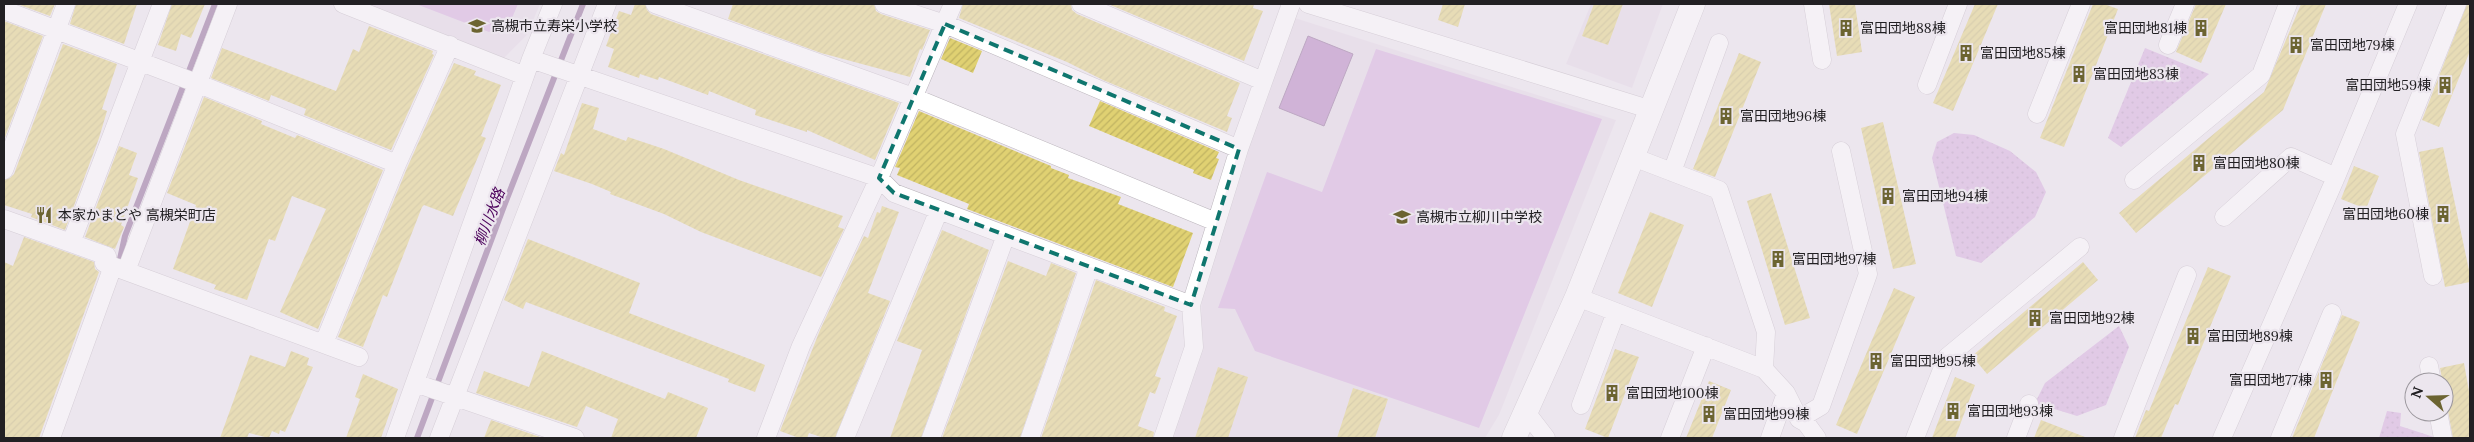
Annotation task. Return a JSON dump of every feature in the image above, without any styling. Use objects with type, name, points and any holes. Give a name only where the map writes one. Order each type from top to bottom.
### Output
[{"type":"street","points":[[4,170],[66,4]]},
{"type":"street","points":[[72,243],[162,4]]},
{"type":"street","points":[[51,438],[120,269],[199,84],[228,4]]},
{"type":"street","points":[[343,4],[526,76]]},
{"type":"street","points":[[395,438],[531,59],[553,4]]},
{"type":"street","points":[[440,438],[608,4]]},
{"type":"street","points":[[655,4],[913,97],[1216,222]]},
{"type":"street","points":[[884,4],[945,24],[1239,149]]},
{"type":"street","points":[[766,438],[800,346],[880,178],[953,4]]},
{"type":"street","points":[[1081,4],[1264,81]]},
{"type":"street","points":[[1162,438],[1194,346],[1191,305],[1239,149],[1291,4]]},
{"type":"street","points":[[1308,4],[1652,110]]},
{"type":"street","points":[[1514,438],[1576,297],[1693,4]]},
{"type":"street","points":[[1814,4],[1822,60]]},
{"type":"street","points":[[1927,85],[1958,4]]},
{"type":"street","points":[[2037,114],[2081,4]]},
{"type":"street","points":[[2168,45],[2185,4]]},
{"type":"street","points":[[2134,180],[2261,75],[2288,4]]},
{"type":"street","points":[[2222,438],[2336,177],[2408,4]]},
{"type":"street","points":[[2433,276],[2405,134],[2457,4]]},
{"type":"street","points":[[4,10],[199,84],[397,164]]},
{"type":"street","points":[[1672,172],[1719,43]]},
{"type":"street","points":[[324,343],[397,164],[450,46]]},
{"type":"street","points":[[531,59],[880,178],[894,193],[1191,305]]},
{"type":"street","points":[[1799,419],[1820,406],[1868,274],[1841,151]]},
{"type":"street","points":[[1633,157],[1719,190],[1766,332],[1764,369]]},
{"type":"street","points":[[2224,217],[2291,157],[2336,177]]},
{"type":"street","points":[[845,438],[939,210]]},
{"type":"street","points":[[4,219],[107,256],[104,263],[359,357]]},
{"type":"street","points":[[931,438],[1006,235]]},
{"type":"street","points":[[1915,438],[1947,357],[2080,247]]},
{"type":"street","points":[[1030,438],[1089,267]]},
{"type":"street","points":[[2123,438],[2187,275]]},
{"type":"street","points":[[1576,297],[1764,369],[1786,393],[1799,419],[1806,423],[1817,438]]},
{"type":"street","points":[[1580,405],[1616,312]]},
{"type":"street","points":[[2280,438],[2332,313]]},
{"type":"street","points":[[1670,438],[1706,346]]},
{"type":"street","points":[[416,383],[575,438]]},
{"type":"street","points":[[1770,438],[1786,393]]},
{"type":"street","points":[[2016,438],[2029,404]]},
{"type":"street","points":[[1526,412],[1546,438]]},
{"type":"street","points":[[2440,422],[2443,438]]},
{"type":"highlighted area","points":[[945,24],[1239,149],[1191,305],[894,193],[879,178]]},
{"type":"shaded area","name":"高槻市立寿栄小学校","points":[[367,4],[540,4],[527,35],[504,58]]},
{"type":"shaded area","points":[[416,4],[518,4],[512,18],[489,32]]},
{"type":"shaded area","points":[[1591,4],[1663,4],[1632,88],[1566,64]]},
{"type":"shaded area","name":"高槻市立柳川中学校","points":[[1295,18],[1616,120],[1499,415],[1485,438],[1169,438],[1200,344],[1202,290],[1250,143]]},
{"type":"shaded area","points":[[1308,36],[1353,54],[1324,126],[1279,108]]},
{"type":"shaded area","points":[[2145,48],[2209,74],[2121,147],[2108,138]]},
{"type":"shaded area","name":"高槻市立柳川中学校","points":[[1376,49],[1602,119],[1479,428],[1255,351],[1235,309],[1218,308],[1267,172],[1322,192]]},
{"type":"shaded area","points":[[1954,133],[1974,135],[2010,151],[2036,172],[2046,192],[2035,217],[1981,263],[1956,256],[1932,158],[1937,142]]},
{"type":"shaded area","points":[[2119,326],[2129,347],[2106,405],[2077,416],[2035,403],[2045,383]]},
{"type":"shaded area","points":[[2387,411],[2401,413],[2400,426],[2437,438],[2379,438]]},
{"type":"building","points":[[17,4],[55,4],[50,16]]},
{"type":"building","points":[[76,4],[137,4],[124,44],[70,24]]},
{"type":"building","points":[[172,4],[205,4],[191,38],[181,34],[176,51],[158,45]]},
{"type":"building","points":[[635,4],[645,4],[651,14],[899,103],[875,160],[807,130],[807,132],[755,115],[756,110],[709,91],[708,95],[659,77],[658,80],[640,74],[639,78],[608,67],[614,49],[606,46],[619,11],[631,15]]},
{"type":"building","points":[[733,4],[874,4],[876,11],[881,14],[930,30],[922,50],[920,49],[910,77],[821,53],[728,19]]},
{"type":"building","points":[[963,4],[1071,4],[1072,10],[1077,14],[1240,83],[1227,116],[1232,118],[1227,132],[1103,80],[1067,62],[959,18]]},
{"type":"building","points":[[1108,4],[1254,4],[1253,8],[1263,11],[1244,61]]},
{"type":"building","points":[[1443,4],[1465,4],[1458,27],[1438,20]]},
{"type":"building","points":[[1594,4],[1623,4],[1608,45],[1582,36]]},
{"type":"building","name":"富田団地88棟","points":[[1829,4],[1855,4],[1862,52],[1837,56]]},
{"type":"building","name":"富田団地85棟","points":[[1975,4],[1998,4],[1953,111],[1933,103]]},
{"type":"building","name":"富田団地83棟","points":[[2093,4],[2104,4],[2118,9],[2064,147],[2040,138]]},
{"type":"building","name":"富田団地81棟","points":[[2196,4],[2226,4],[2201,63],[2176,52]]},
{"type":"building","name":"富田団地80棟","points":[[2301,4],[2326,4],[2283,110],[2136,233],[2119,213],[2264,92]]},
{"type":"building","name":"富田団地59棟","points":[[2467,4],[2470,4],[2470,51],[2439,127],[2422,120]]},
{"type":"building","points":[[4,21],[43,36],[4,140]]},
{"type":"building","points":[[369,26],[433,51],[432,54],[434,55],[391,150],[304,115],[306,109],[271,95],[269,101],[211,78],[222,48],[336,91],[353,49],[359,52]]},
{"type":"building","points":[[950,38],[982,51],[973,73],[941,59]]},
{"type":"building","points":[[63,44],[117,64],[102,109],[107,111],[99,138],[65,230],[31,217],[32,214],[4,205],[4,180],[14,174]]},
{"type":"building","name":"富田団地96棟","points":[[1739,53],[1761,62],[1715,177],[1693,169]]},
{"type":"building","points":[[454,63],[476,71],[474,75],[501,85],[481,136],[486,138],[453,216],[424,205],[422,207],[387,297],[383,295],[363,347],[338,337],[407,168]]},
{"type":"building","points":[[204,97],[262,121],[261,124],[295,138],[297,135],[383,170],[318,329],[280,312],[326,209],[292,196],[275,241],[269,239],[247,300],[214,289],[216,285],[173,269],[196,205],[167,193]]},
{"type":"building","points":[[1100,101],[1219,152],[1216,158],[1219,159],[1211,180],[1193,173],[1194,170],[1089,126]]},
{"type":"building","points":[[582,103],[599,108],[593,129],[626,141],[628,137],[664,149],[739,180],[843,216],[838,227],[844,229],[821,277],[701,232],[664,214],[610,194],[611,192],[592,184],[554,171],[561,153],[564,155]]},
{"type":"building","points":[[919,111],[1051,166],[1051,168],[1069,175],[1068,178],[1121,197],[1118,204],[1193,233],[1173,287],[967,209],[969,204],[897,175],[900,168],[895,167]]},
{"type":"building","name":"富田団地94棟","points":[[1883,122],[1916,264],[1893,269],[1861,128]]},
{"type":"building","points":[[119,146],[137,153],[129,175],[138,178],[121,225],[124,227],[115,249],[85,237]]},
{"type":"building","name":"富田団地60棟","points":[[2443,147],[2470,275],[2470,282],[2445,287],[2419,152]]},
{"type":"building","points":[[2354,166],[2379,176],[2366,209],[2341,199]]},
{"type":"building","name":"富田団地97棟","points":[[1771,193],[1810,318],[1785,325],[1747,201]]},
{"type":"building","points":[[882,206],[899,212],[868,293],[890,301],[835,438],[824,438],[809,433],[807,438],[799,438],[780,431],[820,330],[864,236],[868,238],[877,212],[880,213]]},
{"type":"building","points":[[1650,212],[1684,225],[1652,307],[1618,293]]},
{"type":"building","points":[[942,230],[989,250],[921,438],[890,438],[922,350],[897,341]]},
{"type":"building","points":[[24,237],[94,262],[95,269],[99,272],[39,438],[4,438],[4,262],[13,266]]},
{"type":"building","points":[[528,239],[640,283],[629,313],[765,365],[755,392],[728,382],[729,379],[526,302],[523,309],[504,300]]},
{"type":"building","points":[[1008,261],[1046,276],[1051,263],[1076,273],[1020,438],[942,438]]},
{"type":"building","name":"富田団地92棟","points":[[2083,262],[2098,280],[1987,374],[1972,356]]},
{"type":"building","name":"富田団地89棟","points":[[2208,267],[2231,276],[2178,405],[2175,404],[2161,438],[2135,438],[2146,410],[2149,411]]},
{"type":"building","points":[[1096,280],[1165,307],[1164,311],[1177,316],[1155,376],[1161,378],[1155,394],[1150,392],[1138,426],[1154,432],[1153,438],[1041,438]]},
{"type":"building","name":"富田団地95棟","points":[[1894,288],[1915,297],[1857,434],[1836,425]]},
{"type":"building","name":"富田団地77棟","points":[[2342,315],[2360,322],[2314,438],[2292,438]]},
{"type":"building","name":"富田団地100棟","points":[[1615,349],[1639,357],[1608,438],[1585,429]]},
{"type":"building","points":[[291,351],[309,358],[307,365],[313,367],[285,432],[280,430],[279,434],[272,431],[269,438],[249,433],[247,438],[220,438],[250,355],[285,367]]},
{"type":"building","points":[[542,351],[665,399],[668,392],[708,408],[696,438],[611,438],[618,419],[586,406],[577,427],[476,393],[484,371],[529,387]]},
{"type":"building","points":[[2464,363],[2470,397],[2470,438],[2453,438],[2450,422],[2454,422],[2454,372],[2441,372],[2440,368]]},
{"type":"building","points":[[1218,367],[1248,377],[1228,438],[1195,438]]},
{"type":"building","points":[[363,374],[398,389],[381,438],[346,438],[360,399],[355,397]]},
{"type":"building","name":"富田団地93棟","points":[[1955,377],[1975,385],[1955,438],[1932,438]]},
{"type":"building","name":"富田団地99棟","points":[[1709,381],[1731,390],[1712,438],[1686,438]]},
{"type":"building","points":[[1353,388],[1388,399],[1375,438],[1337,438]]},
{"type":"building","points":[[491,420],[543,438],[484,438]]},
{"type":"building","points":[[2041,420],[2085,437],[2034,438]]},
{"type":"waterway","points":[[120,259],[125,236],[215,4]]},
{"type":"waterway","name":"柳川水路","points":[[417,438],[504,206],[583,4]]},
{"type":"place","name":"高槻市立寿栄小学校","points":[[477,26]]},
{"type":"place","name":"富田団地88棟","points":[[1846,28]]},
{"type":"place","name":"富田団地81棟","points":[[2201,28]]},
{"type":"place","name":"富田団地79棟","points":[[2296,45]]},
{"type":"place","name":"富田団地85棟","points":[[1966,53]]},
{"type":"place","name":"富田団地83棟","points":[[2079,74]]},
{"type":"place","name":"富田団地59棟","points":[[2445,85]]},
{"type":"place","name":"富田団地96棟","points":[[1726,116]]},
{"type":"place","name":"富田団地80棟","points":[[2199,163]]},
{"type":"place","name":"富田団地94棟","points":[[1888,196]]},
{"type":"place","name":"富田団地60棟","points":[[2443,214]]},
{"type":"place","name":"本家かまどや 高槻栄町店","points":[[44,215]]},
{"type":"place","name":"高槻市立柳川中学校","points":[[1402,217]]},
{"type":"place","name":"富田団地97棟","points":[[1778,259]]},
{"type":"place","name":"富田団地92棟","points":[[2035,318]]},
{"type":"place","name":"富田団地89棟","points":[[2193,336]]},
{"type":"place","name":"富田団地95棟","points":[[1876,361]]},
{"type":"place","name":"富田団地77棟","points":[[2326,380]]},
{"type":"place","name":"富田団地100棟","points":[[1612,393]]},
{"type":"place","name":"富田団地93棟","points":[[1953,411]]},
{"type":"place","name":"富田団地99棟","points":[[1709,414]]}]
